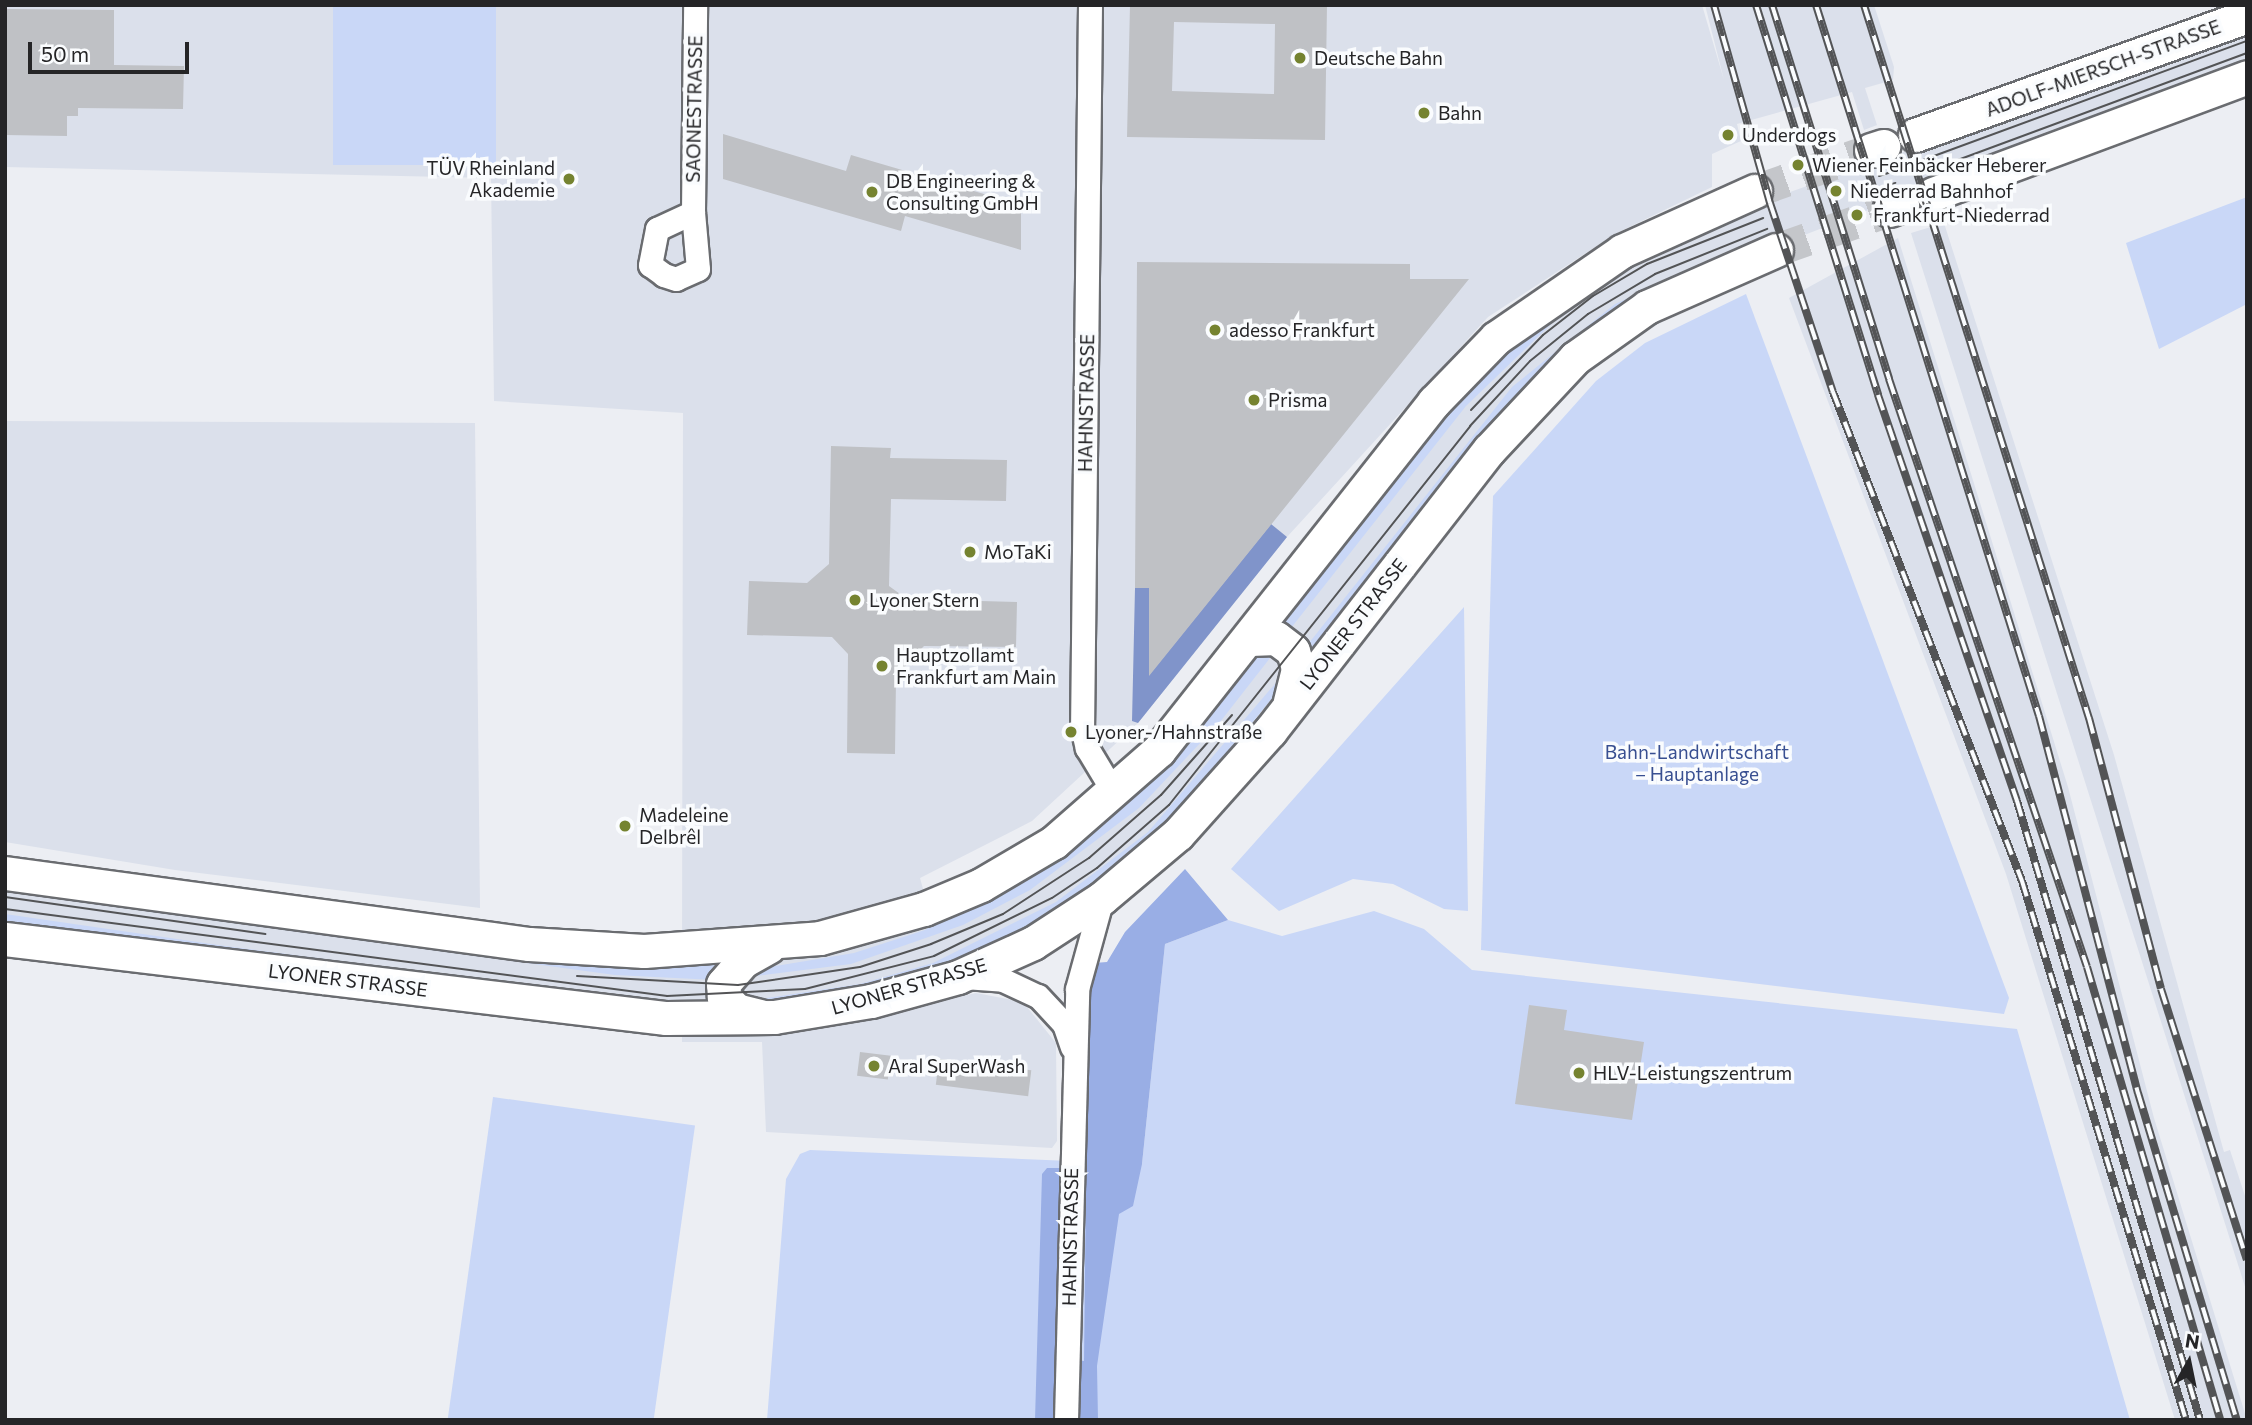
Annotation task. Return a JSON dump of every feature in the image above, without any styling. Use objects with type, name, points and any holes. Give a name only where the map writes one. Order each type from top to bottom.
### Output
[{"type":"main road","name":"ADOLF-MIERSCH-STRASSE","points":[[1915,135],[2247,16]]},
{"type":"main road","points":[[1933,194],[2247,76]]},
{"type":"main road","points":[[5,873],[529,944],[677,952],[776,944],[884,923],[981,885],[1054,842],[1114,793],[1159,750],[1250,639],[1434,402],[1496,338],[1622,251],[1755,191]]},
{"type":"main road","name":"LYONER STRASSE","points":[[5,939],[666,1018],[774,1017],[871,1001],[958,977],[1026,947],[1102,898],[1186,826],[1289,705],[1489,450],[1575,358],[1647,307],[1776,250]]},
{"type":"main road","points":[[1250,639],[1276,638],[1297,659],[1289,705]]},
{"type":"main road","points":[[774,1017],[736,1010],[724,997],[723,985],[743,961],[776,944]]},
{"type":"street","name":"SAONESTRASSE","points":[[692,212],[695,5]]},
{"type":"street","name":"HAHNSTRASSE","points":[[1090,5],[1082,727],[1087,748],[1114,793]]},
{"type":"street","name":"HAHNSTRASSE","points":[[1066,1420],[1074,1055],[1080,968],[1102,898]]},
{"type":"street","name":"HAHNSTRASSE","points":[[958,977],[1003,980],[1038,996],[1064,1024],[1074,1055]]},
{"type":"shaded area","points":[[5,5],[1702,5],[1724,80],[1705,5],[1874,5],[1894,67],[1893,80],[1865,88],[1877,125],[1864,130],[1852,92],[1737,124],[1741,141],[1712,154],[1712,187],[1615,234],[1488,317],[1287,537],[1138,723],[1032,821],[920,878],[933,925],[1260,651],[1278,656],[1286,677],[1132,859],[945,970],[953,998],[976,993],[1023,1002],[1056,1043],[1057,1141],[1052,1148],[766,1132],[762,1042],[682,1042],[682,1009],[5,928],[5,882],[682,961],[683,413],[494,401],[491,178],[5,167]]},
{"type":"shaded area","points":[[2247,31],[2247,63],[1650,295],[1303,675],[1296,634],[1286,625],[1440,411],[1614,269],[1759,203]]},
{"type":"shaded area","points":[[1944,223],[2114,755],[2224,1152],[2230,1150],[2247,1202],[2247,1293],[1911,233]]},
{"type":"shaded area","points":[[1898,238],[2068,787],[2154,1118],[2247,1420],[2175,1420],[2006,874],[1789,298]]},
{"type":"shaded area","points":[[5,421],[475,423],[480,908],[175,870],[5,842]]},
{"type":"shaded area","points":[[1271,524],[1287,537],[1138,723],[1132,721],[1135,588],[1149,588],[1149,675]]},
{"type":"shaded area","points":[[1185,869],[1228,920],[1165,944],[1142,1164],[1133,1206],[1119,1214],[1097,1366],[1098,1420],[1035,1420],[1042,1174],[1047,1168],[1060,1168],[1056,1327],[1061,1358],[1084,1361],[1088,1007],[1094,963],[1107,962],[1125,932]]},
{"type":"green space","points":[[333,5],[496,5],[496,165],[333,165]]},
{"type":"green space","points":[[2247,31],[1966,138],[1962,129]]},
{"type":"green space","points":[[2247,197],[2247,304],[2159,349],[2126,243]]},
{"type":"green space","points":[[1722,216],[1725,225],[1641,260],[1574,302],[1466,406],[1291,628],[1275,625],[1393,468],[1500,352],[1614,269]]},
{"type":"green space","points":[[1736,250],[1650,295],[1307,663],[1305,648],[1512,387],[1615,304]]},
{"type":"green space","name":"Bahn-Landwirtschaft – Hauptanlage","points":[[1746,294],[2009,998],[2004,1014],[1481,950],[1493,496],[1596,381],[1645,343]]},
{"type":"green space","points":[[1464,607],[1468,911],[1444,909],[1393,884],[1353,879],[1279,911],[1231,869]]},
{"type":"green space","points":[[1274,653],[1220,722],[1139,808],[1030,890],[963,925],[851,964],[740,978],[751,970],[854,953],[925,930],[958,910],[1253,655]]},
{"type":"green space","points":[[1286,671],[1283,685],[1200,787],[1087,899],[951,968],[806,1002],[740,1002],[860,984],[933,963],[1056,902],[1148,832]]},
{"type":"green space","points":[[5,882],[723,960],[715,980],[615,975],[5,892]]},
{"type":"green space","points":[[1374,911],[1424,929],[1472,970],[2017,1029],[2130,1420],[767,1420],[786,1179],[800,1154],[810,1150],[1142,1164],[1165,944],[1228,920],[1282,936]]},
{"type":"green space","points":[[5,914],[232,947],[718,1010],[5,928]]},
{"type":"green space","points":[[493,1097],[695,1125],[654,1420],[448,1419]]},
{"type":"building","name":"Deutsche Bahn","points":[[1130,5],[1327,5],[1325,140],[1127,137]],"holes":[[[1174,22],[1275,24],[1274,94],[1172,91]]]},
{"type":"building","points":[[5,9],[114,10],[114,65],[184,66],[183,109],[78,108],[78,116],[67,116],[67,136],[5,135]]},
{"type":"building","name":"DB Engineering & Consulting GmbH","points":[[723,134],[846,171],[851,155],[1021,205],[1021,250],[905,216],[901,231],[723,179]]},
{"type":"building","name":"Prisma","points":[[1137,262],[1410,264],[1410,279],[1469,279],[1149,676],[1149,588],[1135,588]]},
{"type":"building","name":"Lyoner Stern","points":[[831,446],[891,448],[890,458],[1007,460],[1006,501],[891,499],[889,586],[907,599],[1017,602],[1016,647],[924,646],[911,659],[896,679],[895,754],[847,753],[848,654],[832,637],[747,635],[749,581],[807,583],[829,564]]},
{"type":"building","name":"HLV-Leistungszentrum","points":[[1529,1005],[1567,1010],[1564,1030],[1644,1042],[1632,1120],[1515,1104]]},
{"type":"building","name":"Aral SuperWash","points":[[860,1052],[891,1056],[888,1080],[857,1076]]},
{"type":"building","points":[[939,1059],[1031,1070],[1028,1096],[936,1085]]},
{"type":"tunnel","points":[[1755,191],[1871,150]]},
{"type":"tunnel","points":[[1776,250],[1889,210]]},
{"type":"tram line","points":[[1923,160],[2247,41]]},
{"type":"tram line","points":[[1928,171],[2247,53]]},
{"type":"tram line","points":[[1879,176],[1891,172]]},
{"type":"tram line","points":[[1882,187],[1895,183]]},
{"type":"tram line","points":[[1471,410],[1543,335],[1593,296],[1647,264],[1763,218]]},
{"type":"tram line","points":[[5,909],[667,996],[805,989],[934,956],[1052,898],[1097,868],[1169,805],[1470,426],[1530,361],[1588,314],[1655,274],[1767,229]]},
{"type":"tram line","points":[[577,976],[738,985],[860,967],[931,944],[1003,914],[1089,858],[1161,795],[1232,715]]},
{"type":"tram line","points":[[5,897],[265,934]]},
{"type":"railway","points":[[1714,5],[1770,203],[1833,392],[2022,881],[2186,1420]]},
{"type":"railway","points":[[1756,5],[1878,395],[2017,801],[2200,1420]]},
{"type":"railway","points":[[1772,5],[1889,379],[2087,967],[2220,1420]]},
{"type":"railway","points":[[1816,5],[2039,716],[2138,1093],[2237,1420]]},
{"type":"railway","points":[[1864,5],[2089,718],[2161,989],[2247,1260]]},
{"type":"place","name":"Deutsche Bahn","points":[[1300,58]]},
{"type":"place","name":"Bahn","points":[[1424,113]]},
{"type":"place","name":"Underdogs","points":[[1728,135]]},
{"type":"place","name":"Wiener Feinbäcker Heberer","points":[[1798,165]]},
{"type":"place","name":"TÜV Rheinland Akademie","points":[[569,179]]},
{"type":"place","name":"Niederrad Bahnhof","points":[[1836,191]]},
{"type":"place","name":"DB Engineering & Consulting GmbH","points":[[872,192]]},
{"type":"place","name":"Frankfurt-Niederrad","points":[[1857,215]]},
{"type":"place","name":"adesso Frankfurt","points":[[1215,330]]},
{"type":"place","name":"Prisma","points":[[1254,400]]},
{"type":"place","name":"MoTaKi","points":[[970,552]]},
{"type":"place","name":"Lyoner Stern","points":[[855,600]]},
{"type":"place","name":"Hauptzollamt Frankfurt am Main","points":[[882,666]]},
{"type":"place","name":"Lyoner-/Hahnstraße","points":[[1071,732]]},
{"type":"place","name":"Madeleine Delbrêl","points":[[625,826]]},
{"type":"place","name":"Aral SuperWash","points":[[874,1066]]},
{"type":"place","name":"HLV-Leistungszentrum","points":[[1579,1073]]}]
